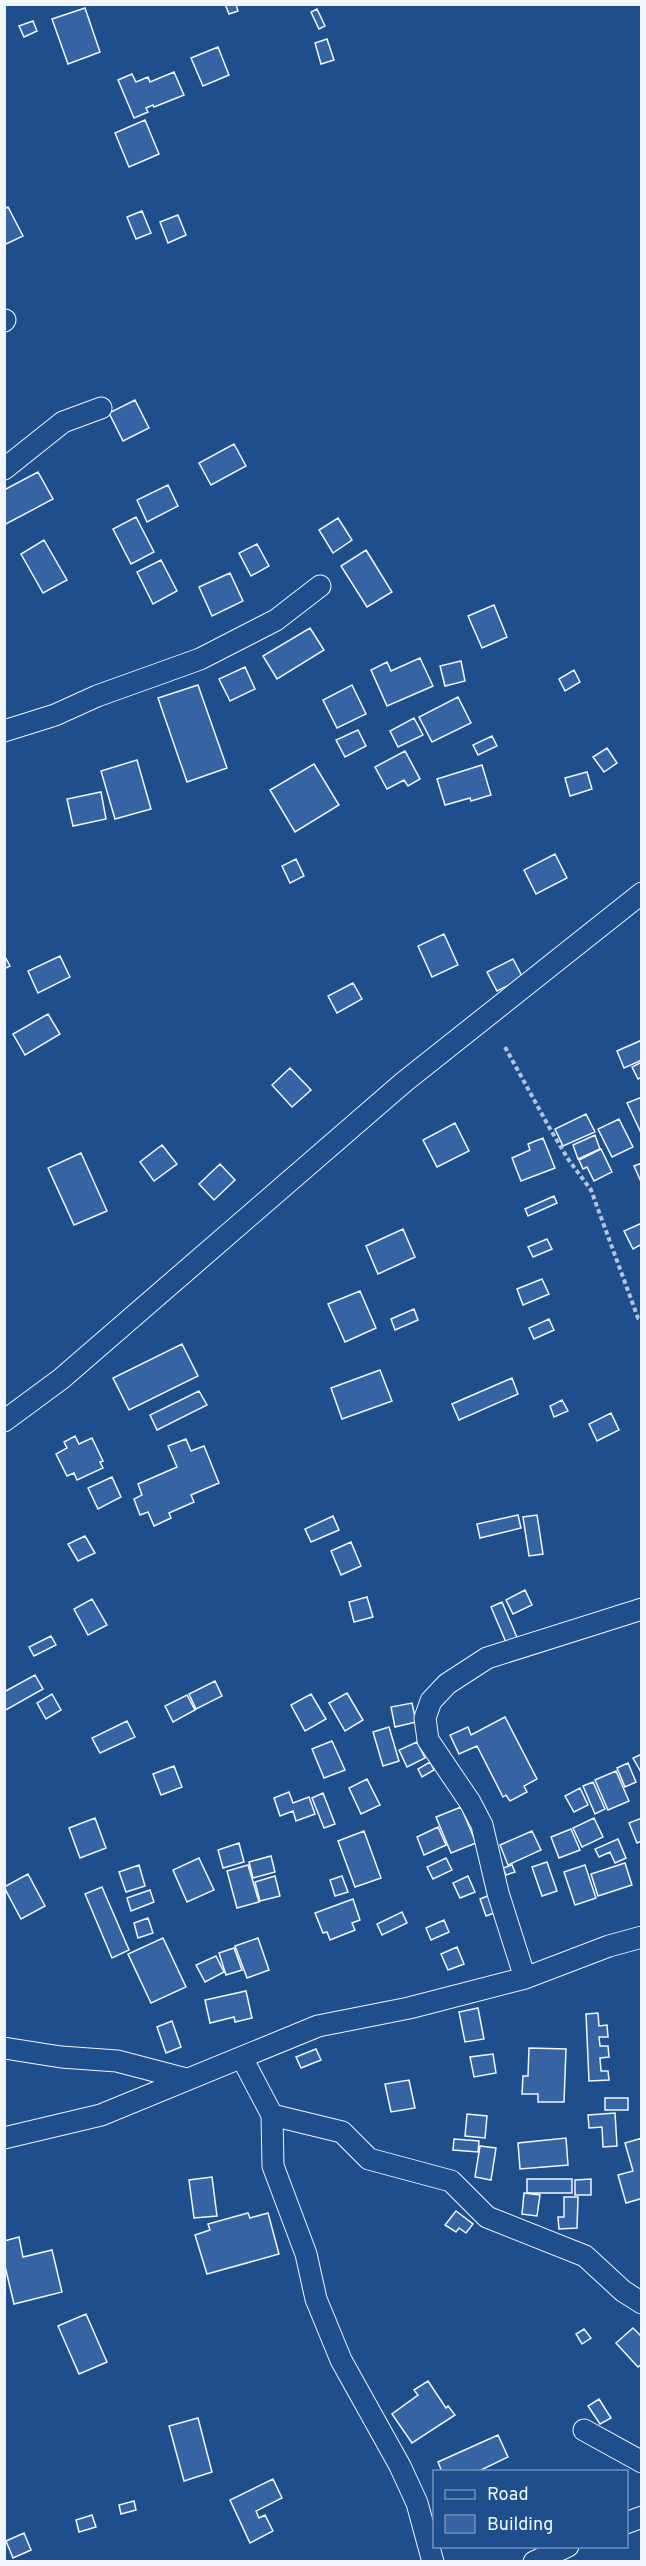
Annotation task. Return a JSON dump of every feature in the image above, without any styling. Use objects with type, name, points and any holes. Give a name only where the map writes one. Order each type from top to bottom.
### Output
[{"type":"street","points":[[4,469],[63,422],[101,408]]},
{"type":"street","points":[[4,731],[55,715],[97,696],[200,659],[276,620],[320,586]]},
{"type":"street","points":[[4,1420],[61,1378],[404,1082],[642,893]]},
{"type":"street","points":[[525,1978],[498,1893],[482,1824],[470,1802],[428,1740],[425,1718],[431,1701],[447,1684],[487,1658],[642,1609]]},
{"type":"street","points":[[4,2138],[101,2115],[318,2026],[409,2008],[525,1978],[609,1946],[642,1937]]},
{"type":"street","points":[[4,2048],[61,2057],[117,2061],[186,2079]]},
{"type":"street","points":[[242,2058],[272,2115],[273,2166],[306,2254],[316,2300],[341,2360],[400,2466],[417,2503],[433,2562]]},
{"type":"street","points":[[272,2115],[342,2132],[369,2159],[451,2181],[487,2217],[585,2256],[623,2291],[642,2302]]},
{"type":"street","points":[[584,2430],[642,2462]]},
{"type":"street","points":[[628,2523],[642,2517]]},
{"type":"street","points":[[534,2562],[566,2548]]},
{"type":"path","points":[[505,1047],[549,1128],[591,1190],[638,1318],[642,1320]]},
{"type":"building","points":[[225,4],[236,4],[238,11],[229,14]]},
{"type":"building","points":[[85,8],[100,52],[68,64],[52,19]]},
{"type":"building","points":[[317,9],[325,26],[319,29],[311,12]]},
{"type":"building","points":[[33,21],[37,31],[24,37],[19,26]]},
{"type":"building","points":[[327,39],[334,60],[321,64],[315,43]]},
{"type":"building","points":[[218,47],[229,75],[203,86],[191,58]]},
{"type":"building","points":[[174,72],[184,95],[146,108],[148,112],[134,118],[118,80],[132,74],[136,82],[148,77],[150,82]]},
{"type":"building","points":[[145,120],[159,154],[129,167],[115,133]]},
{"type":"building","points":[[8,207],[23,236],[4,245],[4,209]]},
{"type":"building","points":[[142,211],[151,233],[136,239],[127,217]]},
{"type":"building","points":[[178,215],[186,235],[168,243],[160,222]]},
{"type":"building","points":[[135,400],[149,428],[123,441],[109,413]]},
{"type":"building","points":[[234,444],[246,466],[211,485],[199,463]]},
{"type":"building","points":[[38,472],[53,499],[4,525],[4,490]]},
{"type":"building","points":[[168,485],[178,506],[147,522],[137,500]]},
{"type":"building","points":[[136,517],[154,552],[131,564],[113,529]]},
{"type":"building","points":[[338,518],[352,540],[333,553],[319,530]]},
{"type":"building","points":[[44,540],[67,580],[43,593],[21,554]]},
{"type":"building","points":[[257,544],[269,566],[251,576],[239,553]]},
{"type":"building","points":[[366,550],[392,592],[367,607],[341,566]]},
{"type":"building","points":[[161,560],[177,591],[153,604],[137,572]]},
{"type":"building","points":[[230,573],[243,601],[212,616],[199,587]]},
{"type":"building","points":[[494,605],[507,637],[482,648],[468,616]]},
{"type":"building","points":[[310,628],[324,650],[277,679],[263,656]]},
{"type":"building","points":[[420,658],[433,686],[387,706],[371,670],[387,662],[391,671]]},
{"type":"building","points":[[461,661],[465,681],[445,686],[440,666]]},
{"type":"building","points":[[245,667],[255,689],[230,701],[219,679]]},
{"type":"building","points":[[574,670],[580,682],[565,691],[559,679]]},
{"type":"building","points":[[198,685],[227,768],[187,782],[158,698]]},
{"type":"building","points":[[352,685],[366,714],[337,728],[323,700]]},
{"type":"building","points":[[458,697],[471,723],[432,742],[419,717]]},
{"type":"building","points":[[414,718],[423,735],[398,747],[390,731]]},
{"type":"building","points":[[358,730],[366,746],[345,757],[336,740]]},
{"type":"building","points":[[492,736],[497,746],[478,755],[473,745]]},
{"type":"building","points":[[607,748],[617,763],[604,772],[593,757]]},
{"type":"building","points":[[405,751],[420,779],[408,786],[404,780],[387,789],[375,767]]},
{"type":"building","points":[[137,760],[151,809],[115,819],[101,771]]},
{"type":"building","points":[[314,764],[339,805],[295,832],[270,790]]},
{"type":"building","points":[[482,765],[491,795],[445,805],[437,779]]},
{"type":"building","points":[[587,772],[592,789],[570,796],[565,778]]},
{"type":"building","points":[[101,792],[106,819],[73,826],[67,799]]},
{"type":"building","points":[[555,854],[567,878],[536,894],[524,870]]},
{"type":"building","points":[[296,859],[304,876],[290,883],[282,866]]},
{"type":"building","points":[[444,934],[458,965],[432,977],[418,946]]},
{"type":"building","points":[[4,955],[10,966],[4,969]]},
{"type":"building","points":[[60,956],[70,977],[38,993],[28,971]]},
{"type":"building","points":[[513,959],[523,978],[497,991],[487,972]]},
{"type":"building","points":[[353,983],[362,999],[337,1013],[328,996]]},
{"type":"building","points":[[48,1014],[60,1034],[25,1055],[13,1034]]},
{"type":"building","points":[[642,1040],[642,1060],[624,1068],[617,1051]]},
{"type":"building","points":[[642,1062],[642,1077],[638,1079],[632,1067]]},
{"type":"building","points":[[290,1068],[311,1090],[292,1107],[272,1085]]},
{"type":"building","points":[[642,1097],[642,1135],[627,1103]]},
{"type":"building","points":[[586,1114],[595,1132],[563,1146],[555,1129]]},
{"type":"building","points":[[619,1119],[633,1147],[612,1157],[598,1129]]},
{"type":"building","points":[[455,1123],[469,1151],[437,1167],[423,1140]]},
{"type":"building","points":[[595,1135],[600,1149],[578,1159],[573,1145]]},
{"type":"building","points":[[543,1138],[555,1168],[521,1181],[512,1158],[530,1150],[528,1144]]},
{"type":"building","points":[[162,1145],[177,1164],[154,1181],[140,1162]]},
{"type":"building","points":[[601,1149],[612,1172],[594,1181],[587,1167],[583,1169],[579,1160]]},
{"type":"building","points":[[81,1153],[107,1211],[74,1225],[48,1168]]},
{"type":"building","points":[[642,1163],[642,1184],[634,1166]]},
{"type":"building","points":[[220,1164],[235,1180],[214,1200],[199,1184]]},
{"type":"building","points":[[554,1196],[557,1203],[528,1216],[525,1209]]},
{"type":"building","points":[[642,1223],[642,1244],[633,1249],[624,1231]]},
{"type":"building","points":[[403,1229],[415,1257],[378,1274],[366,1246]]},
{"type":"building","points":[[547,1239],[552,1249],[533,1257],[528,1247]]},
{"type":"building","points":[[542,1279],[549,1294],[523,1305],[517,1289]]},
{"type":"building","points":[[360,1291],[376,1328],[345,1342],[328,1304]]},
{"type":"building","points":[[414,1309],[418,1320],[395,1330],[391,1319]]},
{"type":"building","points":[[549,1319],[554,1330],[534,1339],[529,1328]]},
{"type":"building","points":[[182,1344],[198,1376],[129,1410],[113,1378]]},
{"type":"building","points":[[380,1370],[392,1401],[342,1419],[331,1388]]},
{"type":"building","points":[[512,1378],[518,1394],[459,1420],[452,1404]]},
{"type":"building","points":[[199,1391],[207,1405],[157,1430],[150,1415]]},
{"type":"building","points":[[562,1400],[568,1411],[554,1417],[550,1406]]},
{"type":"building","points":[[611,1413],[619,1430],[597,1441],[589,1424]]},
{"type":"building","points":[[75,1436],[79,1444],[92,1438],[103,1461],[100,1462],[103,1468],[77,1480],[74,1473],[67,1476],[56,1454],[67,1448],[64,1442]]},
{"type":"building","points":[[186,1439],[191,1451],[204,1446],[219,1483],[191,1495],[194,1502],[169,1513],[171,1518],[154,1526],[148,1512],[140,1515],[134,1499],[142,1495],[138,1484],[177,1467],[168,1446]]},
{"type":"building","points":[[112,1477],[121,1497],[98,1509],[88,1488]]},
{"type":"building","points":[[518,1515],[521,1528],[480,1538],[477,1524]]},
{"type":"building","points":[[537,1515],[543,1554],[529,1556],[523,1517]]},
{"type":"building","points":[[333,1516],[339,1530],[311,1542],[305,1529]]},
{"type":"building","points":[[85,1536],[95,1553],[78,1561],[68,1544]]},
{"type":"building","points":[[351,1542],[361,1566],[341,1575],[331,1551]]},
{"type":"building","points":[[525,1590],[532,1605],[513,1614],[506,1600]]},
{"type":"building","points":[[367,1597],[373,1617],[354,1622],[349,1602]]},
{"type":"building","points":[[92,1599],[107,1625],[88,1635],[74,1609]]},
{"type":"building","points":[[502,1602],[519,1642],[508,1647],[491,1607]]},
{"type":"building","points":[[51,1636],[56,1645],[34,1656],[29,1647]]},
{"type":"building","points":[[35,1675],[43,1689],[4,1711],[4,1692]]},
{"type":"building","points":[[215,1681],[222,1696],[196,1709],[189,1694]]},
{"type":"building","points":[[347,1693],[363,1720],[345,1731],[329,1703]]},
{"type":"building","points":[[52,1694],[61,1710],[46,1719],[37,1703]]},
{"type":"building","points":[[311,1694],[326,1719],[305,1731],[291,1705]]},
{"type":"building","points":[[187,1695],[195,1710],[173,1722],[165,1706]]},
{"type":"building","points":[[412,1703],[416,1722],[395,1727],[391,1707]]},
{"type":"building","points":[[505,1717],[537,1779],[524,1786],[527,1792],[510,1801],[506,1795],[503,1797],[477,1746],[459,1754],[450,1735],[468,1727],[471,1735]]},
{"type":"building","points":[[127,1721],[135,1737],[100,1753],[92,1738]]},
{"type":"building","points":[[389,1727],[399,1761],[383,1766],[373,1732]]},
{"type":"building","points":[[332,1741],[345,1770],[324,1778],[312,1749]]},
{"type":"building","points":[[417,1742],[425,1758],[407,1767],[399,1750]]},
{"type":"building","points":[[642,1754],[642,1774],[633,1758]]},
{"type":"building","points":[[430,1762],[434,1770],[422,1777],[418,1769]]},
{"type":"building","points":[[628,1763],[636,1782],[625,1787],[617,1768]]},
{"type":"building","points":[[174,1766],[182,1787],[161,1795],[153,1774]]},
{"type":"building","points":[[616,1771],[629,1801],[608,1810],[595,1780]]},
{"type":"building","points":[[367,1779],[380,1805],[361,1814],[349,1788]]},
{"type":"building","points":[[593,1782],[605,1809],[595,1814],[583,1786]]},
{"type":"building","points":[[580,1788],[588,1805],[574,1812],[565,1796]]},
{"type":"building","points":[[289,1792],[293,1803],[309,1797],[315,1814],[296,1821],[293,1811],[280,1816],[274,1798]]},
{"type":"building","points":[[323,1793],[335,1824],[324,1828],[312,1798]]},
{"type":"building","points":[[461,1807],[476,1843],[451,1853],[436,1817]]},
{"type":"building","points":[[95,1818],[106,1848],[80,1858],[69,1828]]},
{"type":"building","points":[[594,1818],[603,1837],[582,1847],[573,1828]]},
{"type":"building","points":[[642,1818],[642,1841],[637,1843],[629,1823]]},
{"type":"building","points":[[438,1827],[446,1845],[424,1855],[417,1837]]},
{"type":"building","points":[[571,1829],[580,1850],[559,1858],[551,1837]]},
{"type":"building","points":[[364,1831],[381,1878],[355,1887],[338,1841]]},
{"type":"building","points":[[532,1831],[541,1850],[508,1865],[500,1845]]},
{"type":"building","points":[[618,1839],[626,1858],[615,1863],[610,1852],[599,1857],[595,1849]]},
{"type":"building","points":[[239,1843],[244,1862],[223,1868],[218,1850]]},
{"type":"building","points":[[271,1856],[275,1872],[253,1878],[249,1862]]},
{"type":"building","points":[[199,1858],[214,1890],[187,1902],[173,1870]]},
{"type":"building","points":[[446,1858],[452,1870],[433,1879],[427,1867]]},
{"type":"building","points":[[547,1862],[557,1891],[542,1896],[532,1867]]},
{"type":"building","points":[[625,1863],[632,1885],[598,1896],[591,1874]]},
{"type":"building","points":[[139,1865],[145,1886],[126,1892],[119,1872]]},
{"type":"building","points":[[248,1865],[259,1902],[237,1908],[227,1871]]},
{"type":"building","points":[[512,1865],[515,1872],[506,1875],[503,1868]]},
{"type":"building","points":[[585,1865],[596,1898],[575,1905],[564,1872]]},
{"type":"building","points":[[28,1874],[45,1906],[21,1919],[4,1887]]},
{"type":"building","points":[[275,1876],[280,1896],[260,1901],[255,1882]]},
{"type":"building","points":[[342,1876],[348,1892],[335,1896],[330,1880]]},
{"type":"building","points":[[468,1876],[475,1892],[460,1898],[453,1883]]},
{"type":"building","points":[[102,1887],[129,1950],[112,1958],[85,1894]]},
{"type":"building","points":[[150,1890],[154,1902],[131,1911],[127,1898]]},
{"type":"building","points":[[490,1895],[497,1912],[486,1916],[480,1899]]},
{"type":"building","points":[[353,1899],[360,1920],[352,1923],[355,1930],[330,1940],[327,1932],[323,1933],[315,1913]]},
{"type":"building","points":[[402,1912],[407,1923],[382,1935],[377,1924]]},
{"type":"building","points":[[148,1918],[153,1933],[138,1938],[134,1923]]},
{"type":"building","points":[[444,1920],[449,1932],[431,1940],[426,1928]]},
{"type":"building","points":[[163,1938],[186,1987],[151,2003],[128,1954]]},
{"type":"building","points":[[258,1938],[269,1970],[247,1978],[235,1946]]},
{"type":"building","points":[[457,1947],[464,1964],[448,1970],[441,1954]]},
{"type":"building","points":[[234,1948],[242,1970],[226,1975],[219,1953]]},
{"type":"building","points":[[216,1956],[224,1972],[205,1982],[196,1965]]},
{"type":"building","points":[[246,1991],[252,2018],[235,2022],[234,2017],[210,2023],[205,2000]]},
{"type":"building","points":[[478,2008],[484,2039],[465,2042],[459,2012]]},
{"type":"building","points":[[598,2013],[599,2026],[607,2025],[608,2037],[599,2037],[600,2046],[608,2046],[609,2057],[600,2058],[601,2071],[608,2071],[609,2080],[589,2081],[586,2014]]},
{"type":"building","points":[[172,2021],[181,2047],[166,2053],[157,2027]]},
{"type":"building","points":[[529,2048],[566,2049],[564,2102],[538,2102],[538,2094],[522,2094],[523,2076],[528,2076]]},
{"type":"building","points":[[316,2049],[321,2060],[301,2068],[296,2057]]},
{"type":"building","points":[[493,2054],[496,2073],[474,2077],[470,2057]]},
{"type":"building","points":[[409,2080],[415,2108],[391,2112],[385,2084]]},
{"type":"building","points":[[605,2098],[628,2098],[628,2110],[605,2110]]},
{"type":"building","points":[[615,2113],[617,2146],[603,2147],[602,2127],[589,2128],[588,2115]]},
{"type":"building","points":[[467,2114],[487,2116],[485,2138],[465,2136]]},
{"type":"building","points":[[566,2138],[568,2165],[520,2169],[518,2143]]},
{"type":"building","points":[[642,2138],[642,2203],[640,2199],[626,2203],[618,2175],[633,2171],[625,2143]]},
{"type":"building","points":[[454,2139],[479,2141],[478,2152],[453,2150]]},
{"type":"building","points":[[480,2146],[496,2148],[491,2180],[475,2177]]},
{"type":"building","points":[[212,2177],[217,2216],[194,2218],[189,2180]]},
{"type":"building","points":[[527,2179],[572,2179],[572,2193],[527,2193]]},
{"type":"building","points":[[591,2179],[591,2195],[575,2195],[575,2180]]},
{"type":"building","points":[[524,2193],[540,2195],[537,2216],[522,2214]]},
{"type":"building","points":[[564,2197],[578,2197],[577,2228],[559,2229],[558,2217],[564,2217]]},
{"type":"building","points":[[456,2211],[473,2224],[466,2233],[459,2228],[456,2232],[445,2225]]},
{"type":"building","points":[[248,2213],[250,2218],[268,2213],[279,2254],[207,2274],[195,2235],[210,2230],[208,2224]]},
{"type":"building","points":[[19,2237],[23,2257],[52,2250],[62,2292],[14,2304],[4,2262],[4,2241]]},
{"type":"building","points":[[86,2314],[107,2362],[79,2374],[58,2326]]},
{"type":"building","points":[[633,2328],[642,2337],[642,2364],[638,2367],[616,2343]]},
{"type":"building","points":[[584,2329],[591,2338],[582,2344],[576,2334]]},
{"type":"building","points":[[428,2381],[446,2408],[448,2406],[455,2415],[412,2443],[392,2414],[418,2395],[414,2390]]},
{"type":"building","points":[[599,2399],[611,2418],[600,2424],[588,2406]]},
{"type":"building","points":[[198,2418],[212,2472],[184,2481],[169,2426]]},
{"type":"building","points":[[498,2435],[508,2457],[481,2470],[441,2470],[438,2462]]},
{"type":"building","points":[[273,2479],[282,2498],[256,2511],[259,2518],[265,2515],[273,2531],[250,2543],[230,2500]]},
{"type":"building","points":[[134,2501],[136,2510],[121,2514],[119,2505]]},
{"type":"building","points":[[92,2515],[96,2527],[79,2532],[76,2520]]},
{"type":"building","points":[[24,2533],[31,2550],[13,2558],[6,2541]]}]
